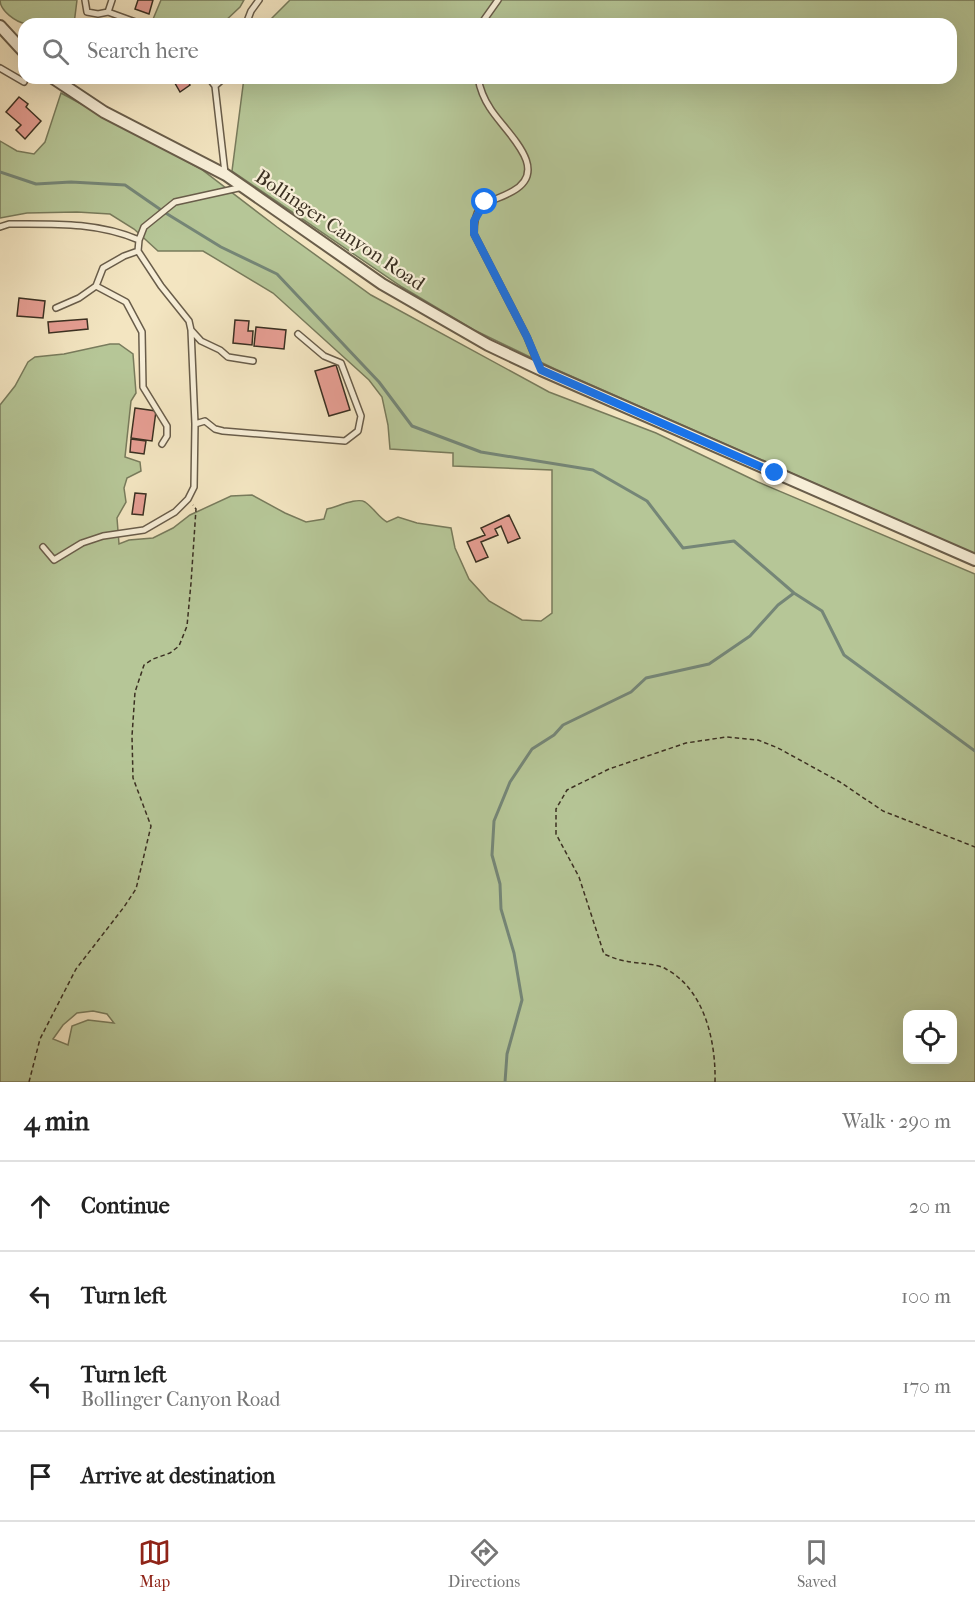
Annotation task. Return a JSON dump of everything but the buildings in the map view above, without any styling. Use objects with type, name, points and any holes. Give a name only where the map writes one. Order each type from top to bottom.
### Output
[{"type":"street","points":[[0,26],[18,46]]},
{"type":"street","name":"Bollinger Canyon Road","points":[[62,84],[104,112],[226,175],[382,284],[489,345],[975,561]]},
{"type":"lane","points":[[86,0],[87,12],[98,14],[108,12],[124,18]]},
{"type":"lane","points":[[108,12],[112,0]]},
{"type":"lane","points":[[248,18],[259,0]]},
{"type":"lane","points":[[485,18],[498,0]]},
{"type":"lane","points":[[0,68],[18,78]]},
{"type":"lane","points":[[218,84],[215,86],[226,175]]},
{"type":"lane","points":[[480,84],[490,108],[526,155],[529,167],[526,178],[519,188],[485,202],[474,221],[474,234],[527,337],[541,370]]},
{"type":"lane","points":[[43,547],[54,560],[82,543],[103,536],[144,530],[175,512],[188,499],[194,487],[195,424],[191,330],[189,321],[161,286],[138,251],[139,240],[144,227],[175,202],[244,187]]},
{"type":"lane","points":[[0,227],[9,224],[82,225],[119,231],[139,240]]},
{"type":"lane","points":[[56,308],[79,298],[96,286],[103,268],[138,251]]},
{"type":"lane","points":[[96,286],[126,302],[142,332],[143,387],[167,426],[167,436],[162,444]]},
{"type":"lane","points":[[191,330],[201,340],[228,357],[253,361]]},
{"type":"lane","points":[[195,424],[205,421],[215,429],[222,431],[345,441],[358,431],[361,416],[341,363],[324,356],[298,334]]},
{"type":"path","points":[[29,1082],[40,1039],[76,969],[136,889],[151,826],[133,778],[132,736],[135,692],[144,665],[170,653],[179,646],[187,626],[196,509],[188,499]]},
{"type":"path","points":[[715,1082],[716,1059],[704,1014],[689,987],[665,968],[625,961],[604,954],[579,877],[556,834],[556,809],[567,790],[609,769],[686,743],[726,737],[758,740],[778,748],[840,782],[883,811],[975,847]]},
{"type":"green space","points":[[0,0],[77,0],[75,18],[18,18],[18,21],[6,12]]},
{"type":"green space","points":[[161,0],[244,0],[228,18],[154,18]]},
{"type":"green space","points":[[290,0],[975,0],[975,554],[555,369],[474,330],[402,287],[232,171],[243,84],[957,84],[957,18],[272,18]]},
{"type":"green space","points":[[61,93],[201,169],[371,295],[549,392],[656,433],[758,482],[975,574],[975,1082],[0,1082],[0,405],[15,386],[28,362],[35,357],[64,354],[110,344],[119,344],[133,354],[136,393],[131,401],[125,457],[140,462],[141,471],[127,478],[124,488],[126,502],[117,518],[119,544],[129,540],[153,538],[173,528],[190,515],[231,496],[252,495],[306,522],[324,519],[327,509],[352,501],[361,501],[368,504],[387,522],[398,517],[417,523],[451,528],[455,548],[469,579],[489,601],[522,620],[541,621],[552,613],[552,470],[453,466],[453,453],[390,449],[382,397],[369,380],[273,293],[203,251],[158,251],[134,229],[110,214],[27,213],[0,218],[0,141],[17,151],[34,154],[45,142]],"holes":[[[93,1011],[107,1014],[114,1023],[88,1020],[72,1026],[68,1045],[53,1039],[63,1025],[77,1013]]]},
{"type":"waterway","points":[[0,172],[36,184],[71,182],[125,185],[221,247],[277,274],[379,382],[412,426],[481,452],[593,470],[647,501],[683,548],[734,541],[794,593],[822,611],[844,655],[975,751]]},
{"type":"waterway","points":[[505,1082],[507,1054],[522,1000],[514,953],[501,909],[500,884],[492,855],[494,821],[510,782],[532,749],[554,735],[563,725],[631,692],[646,678],[709,664],[750,636],[778,605],[794,593]]},
{"type":"route","points":[[485,202],[474,221],[474,234],[527,337],[541,370],[775,473]]}]
